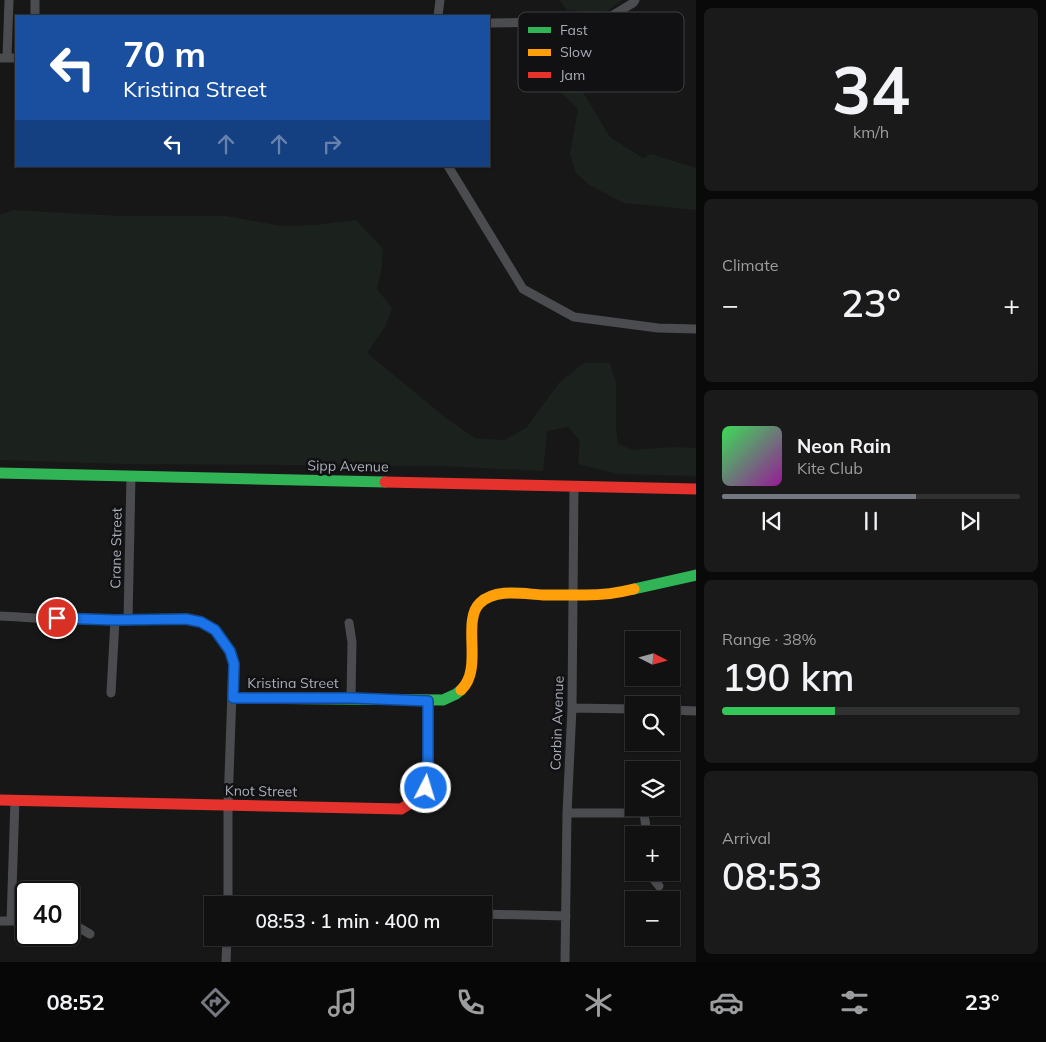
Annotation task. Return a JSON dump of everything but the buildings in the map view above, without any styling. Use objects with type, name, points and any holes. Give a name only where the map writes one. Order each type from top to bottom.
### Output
[{"type":"street","points":[[3,58],[9,0]]},
{"type":"street","points":[[35,0],[35,15]]},
{"type":"street","points":[[438,15],[440,0]]},
{"type":"street","points":[[618,12],[635,0]]},
{"type":"street","points":[[490,24],[518,23]]},
{"type":"street","points":[[449,167],[523,289],[574,317],[658,328],[696,329]]},
{"type":"street","name":"Sipp Avenue","points":[[0,473],[696,489]]},
{"type":"street","name":"Crane Street","points":[[128,620],[131,476]]},
{"type":"street","name":"Corbin Avenue","points":[[565,962],[567,813],[572,708],[574,486]]},
{"type":"street","points":[[574,595],[608,594],[696,575]]},
{"type":"street","name":"Kristina Street","points":[[233,698],[443,700],[455,696],[464,689],[468,680],[471,669],[471,632],[478,605],[488,597],[499,594],[574,595]]},
{"type":"street","points":[[0,616],[115,620],[186,619],[201,622],[215,630],[223,640],[234,664],[228,805],[228,896]]},
{"type":"street","points":[[111,693],[115,620]]},
{"type":"street","points":[[349,623],[352,642],[352,698]]},
{"type":"street","name":"Knot Street","points":[[0,800],[401,809],[421,797],[426,788],[428,779],[428,701]]},
{"type":"street","points":[[572,708],[625,709]]},
{"type":"street","points":[[680,710],[696,710]]},
{"type":"street","points":[[10,921],[15,800]]},
{"type":"street","points":[[567,813],[644,813],[646,826]]},
{"type":"street","points":[[656,881],[660,886]]},
{"type":"street","points":[[492,914],[566,916]]},
{"type":"street","points":[[0,921],[15,921]]},
{"type":"street","points":[[80,928],[90,934]]},
{"type":"street","points":[[226,962],[227,946]]},
{"type":"shaded area","points":[[559,0],[623,0],[606,12],[567,10]]},
{"type":"shaded area","points":[[560,92],[583,92],[610,137],[643,158],[651,154],[696,168],[696,210],[624,203],[589,185],[576,173],[570,154],[578,109]]},
{"type":"shaded area","points":[[13,210],[121,216],[226,216],[281,226],[314,225],[356,220],[383,249],[382,267],[377,289],[392,308],[385,327],[367,353],[446,418],[475,438],[505,440],[527,427],[559,383],[584,363],[610,363],[616,383],[616,429],[618,444],[633,450],[675,447],[696,448],[696,476],[618,474],[578,464],[580,441],[568,427],[547,431],[543,471],[441,466],[121,464],[0,460],[0,215]]},
{"type":"traffic: fast","points":[[0,473],[385,482]]},
{"type":"traffic: fast","points":[[634,589],[696,575]]},
{"type":"traffic: fast","points":[[233,698],[443,700],[461,690]]},
{"type":"traffic: fast","points":[[417,799],[424,790],[428,779],[428,701]]},
{"type":"traffic: slow","points":[[461,690],[468,681],[471,670],[472,621],[475,611],[486,598],[510,593],[591,595],[610,594],[634,589]]},
{"type":"traffic: jam","points":[[385,482],[696,489]]},
{"type":"traffic: jam","points":[[0,800],[401,809],[417,799]]},
{"type":"route","points":[[57,618],[115,620],[186,619],[201,622],[215,630],[230,651],[234,664],[233,698],[352,698],[428,701],[428,779],[426,788]]}]
